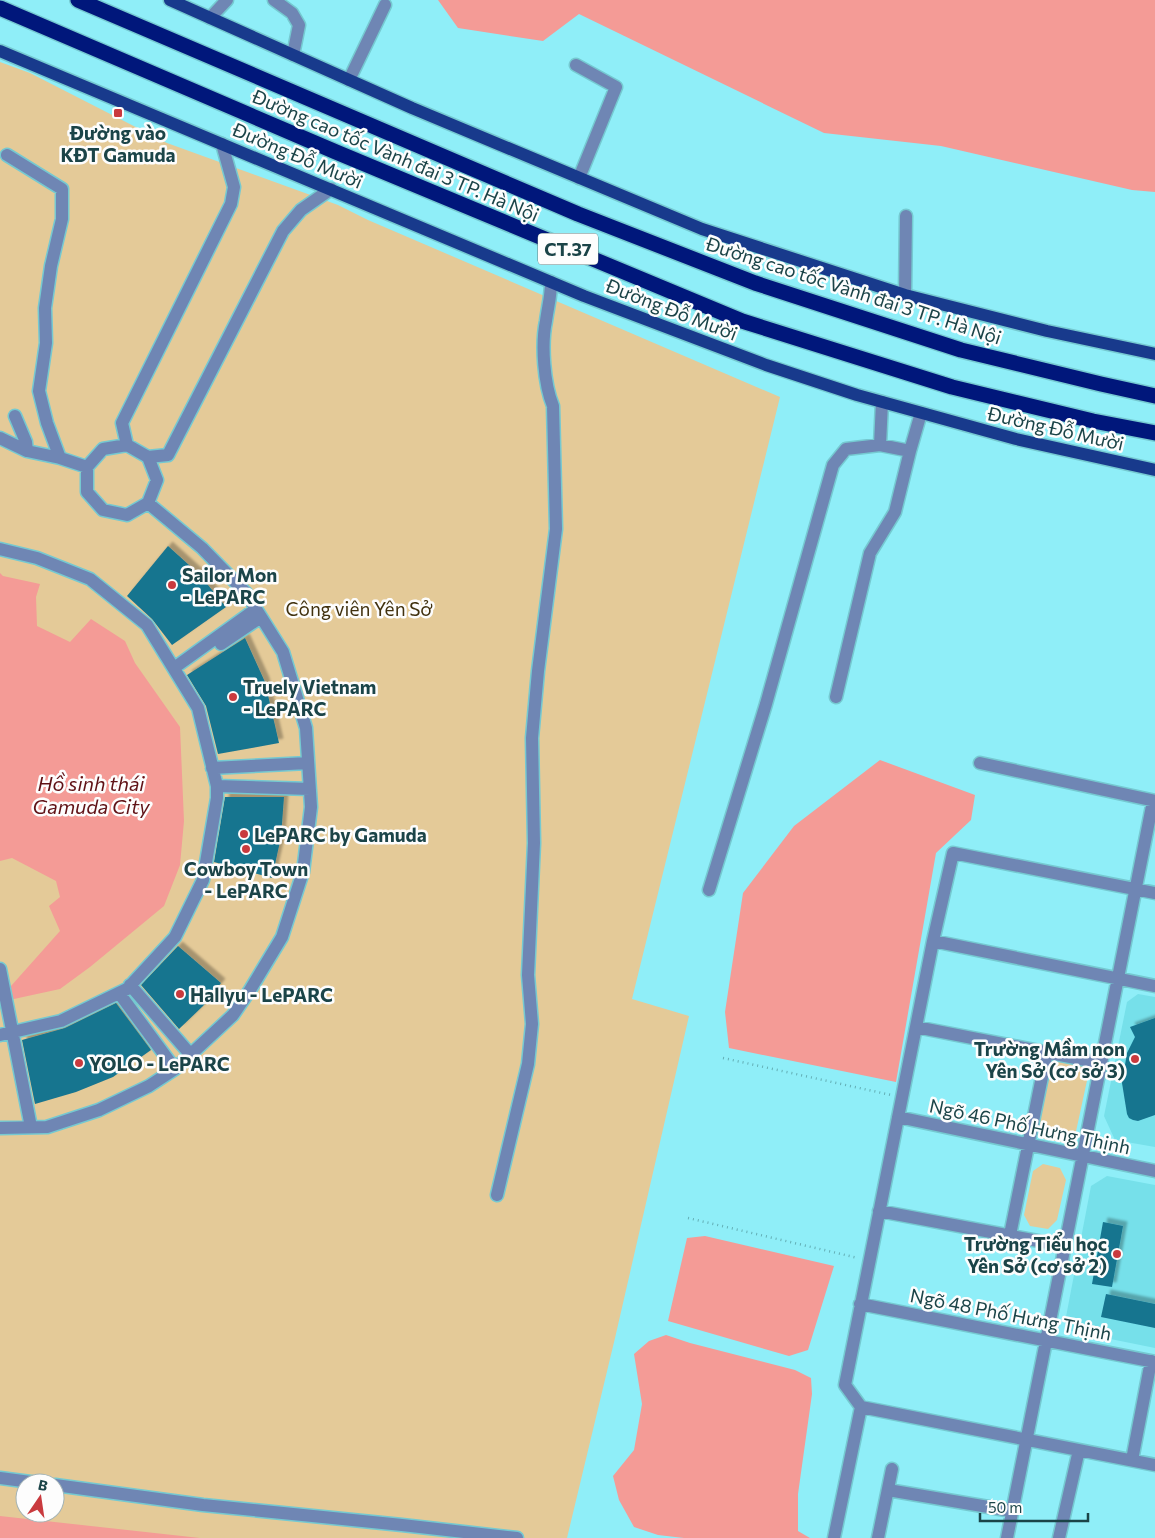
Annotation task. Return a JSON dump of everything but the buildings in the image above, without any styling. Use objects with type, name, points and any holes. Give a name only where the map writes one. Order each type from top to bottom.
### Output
[{"type":"highway","name":"Đường cao tốc Vành đai 3 TP. Hà Nội","points":[[78,0],[578,214],[755,283],[962,350],[1155,396]]},
{"type":"highway","name":"Đường cao tốc Vành đai 3 TP. Hà Nội","points":[[0,8],[742,322],[952,387],[1093,421],[1155,433]]},
{"type":"main road","points":[[170,0],[412,108],[702,229],[905,295],[1047,331],[1155,354]]},
{"type":"main road","name":"Đường Đỗ Mười","points":[[0,51],[551,282],[766,365],[882,402],[1016,439],[1155,470]]},
{"type":"street","points":[[210,18],[227,0]]},
{"type":"street","points":[[274,0],[292,13],[299,25],[293,55]]},
{"type":"street","points":[[349,80],[385,5]]},
{"type":"street","points":[[576,65],[616,87],[579,178]]},
{"type":"street","points":[[127,445],[122,423],[232,204],[234,187],[222,144]]},
{"type":"street","points":[[7,155],[62,189],[62,219],[50,266],[45,308],[46,343],[39,391],[47,423],[60,458]]},
{"type":"street","points":[[148,457],[157,480],[148,503],[127,515],[103,510],[87,492],[87,467],[103,449],[127,445],[148,457],[168,455],[283,230],[301,210],[331,189]]},
{"type":"street","points":[[905,295],[906,216]]},
{"type":"street","points":[[497,1195],[528,1064],[532,1024],[528,975],[534,843],[532,738],[538,671],[556,530],[553,406],[549,395],[544,364],[545,322],[551,301],[551,282]]},
{"type":"street","points":[[880,445],[882,402]]},
{"type":"street","points":[[836,697],[870,553],[895,512],[921,413]]},
{"type":"street","points":[[16,416],[28,451]]},
{"type":"street","points":[[0,438],[28,451],[60,458],[87,467]]},
{"type":"street","points":[[710,890],[766,704],[833,465],[846,449],[880,445],[910,451]]},
{"type":"street","points":[[0,1128],[48,1127],[99,1110],[150,1086],[175,1069],[233,1014],[250,990],[282,937],[303,872],[311,807],[306,728],[283,652],[246,593],[202,548],[148,503]]},
{"type":"street","points":[[0,549],[37,558],[90,579],[147,625],[198,708],[217,786],[217,798],[203,880],[175,937],[130,985],[119,993],[61,1021],[6,1034]]},
{"type":"street","points":[[176,671],[258,613]]},
{"type":"street","points":[[212,768],[308,764]]},
{"type":"street","points":[[980,764],[1154,801],[1007,1538]]},
{"type":"street","points":[[217,786],[310,789]]},
{"type":"street","points":[[834,1538],[861,1408],[846,1385],[860,1304],[933,941],[953,853],[1155,893]]},
{"type":"street","points":[[933,941],[1155,986]]},
{"type":"street","points":[[0,969],[7,1005],[6,1034],[31,1127]]},
{"type":"street","points":[[130,985],[190,1054]]},
{"type":"street","points":[[119,993],[175,1069]]},
{"type":"street","points":[[916,1027],[1101,1063]]},
{"type":"street","points":[[1010,1235],[1047,1052]]},
{"type":"street","name":"Ngõ 46 Phố Hưng Thịnh","points":[[898,1117],[1155,1171]]},
{"type":"street","points":[[879,1211],[1065,1246]]},
{"type":"street","name":"Ngõ 48 Phố Hưng Thịnh","points":[[860,1304],[1153,1362]]},
{"type":"street","points":[[1132,1460],[1153,1362]]},
{"type":"street","points":[[861,1408],[1155,1465]]},
{"type":"street","points":[[1060,1538],[1079,1450]]},
{"type":"street","points":[[878,1538],[892,1469]]},
{"type":"street","points":[[0,1478],[15,1480]]},
{"type":"street","points":[[65,1486],[203,1505],[517,1538]]},
{"type":"street","points":[[888,1490],[1012,1511]]},
{"type":"path","points":[[723,1058],[902,1098]]},
{"type":"path","points":[[688,1218],[870,1260]]},
{"type":"shaded area","name":"Trường Mầm non Yên Sở (cơ sở 3)","points":[[1138,994],[1155,997],[1155,1147],[1115,1140],[1104,1116],[1127,1002]]},
{"type":"shaded area","name":"Trường Tiểu học Yên Sở (cơ sở 2)","points":[[1107,1176],[1155,1185],[1155,1348],[1071,1331],[1065,1322],[1091,1186]]},
{"type":"green space","name":"Công viên Yên Sở","points":[[0,62],[30,73],[167,143],[338,205],[368,220],[780,397],[632,999],[689,1016],[567,1538],[181,1538],[38,1523],[65,1523],[65,1473],[15,1473],[15,1521],[0,1519]]},
{"type":"green space","points":[[1060,1060],[1082,1064],[1088,1076],[1075,1136],[1067,1143],[1044,1139],[1038,1128],[1050,1070]]},
{"type":"green space","points":[[1043,1164],[1060,1168],[1066,1180],[1057,1220],[1048,1229],[1030,1226],[1024,1215],[1033,1171]]},
{"type":"water","points":[[438,0],[1155,0],[1155,192],[1132,190],[941,146],[824,133],[579,14],[543,41],[458,28]]},
{"type":"water","name":"Hồ sinh thái Gamuda City","points":[[0,573],[3,576],[40,584],[36,597],[37,626],[70,642],[91,619],[125,641],[135,663],[180,727],[184,821],[180,865],[164,906],[90,967],[60,989],[0,1002],[0,986],[11,986],[60,931],[49,906],[60,897],[56,881],[12,858],[0,861]]},
{"type":"water","points":[[880,760],[975,795],[971,820],[936,853],[896,1082],[729,1048],[725,1012],[743,893],[794,826]]},
{"type":"water","points":[[705,1236],[834,1266],[808,1350],[789,1356],[668,1321],[687,1238]]},
{"type":"water","points":[[666,1335],[795,1370],[811,1378],[812,1394],[798,1494],[798,1531],[810,1538],[684,1538],[658,1535],[634,1527],[619,1500],[613,1476],[634,1450],[642,1404],[634,1354],[649,1341]]},
{"type":"water","points":[[0,1516],[15,1518],[15,1523],[64,1523],[200,1538],[0,1538]]},
{"type":"place","name":"Đường vào KĐT Gamuda","points":[[118,113]]},
{"type":"place","name":"Sailor Mon - LePARC","points":[[172,585]]},
{"type":"place","name":"Truely Vietnam - LePARC","points":[[233,697]]},
{"type":"place","name":"LePARC by Gamuda","points":[[244,834]]},
{"type":"place","name":"Cowboy Town - LePARC","points":[[246,849]]},
{"type":"place","name":"Hallyu - LePARC","points":[[180,994]]},
{"type":"place","name":"Trường Mầm non Yên Sở (cơ sở 3)","points":[[1135,1059]]},
{"type":"place","name":"YOLO - LePARC","points":[[79,1063]]},
{"type":"place","name":"Trường Tiểu học Yên Sở (cơ sở 2)","points":[[1117,1254]]}]
